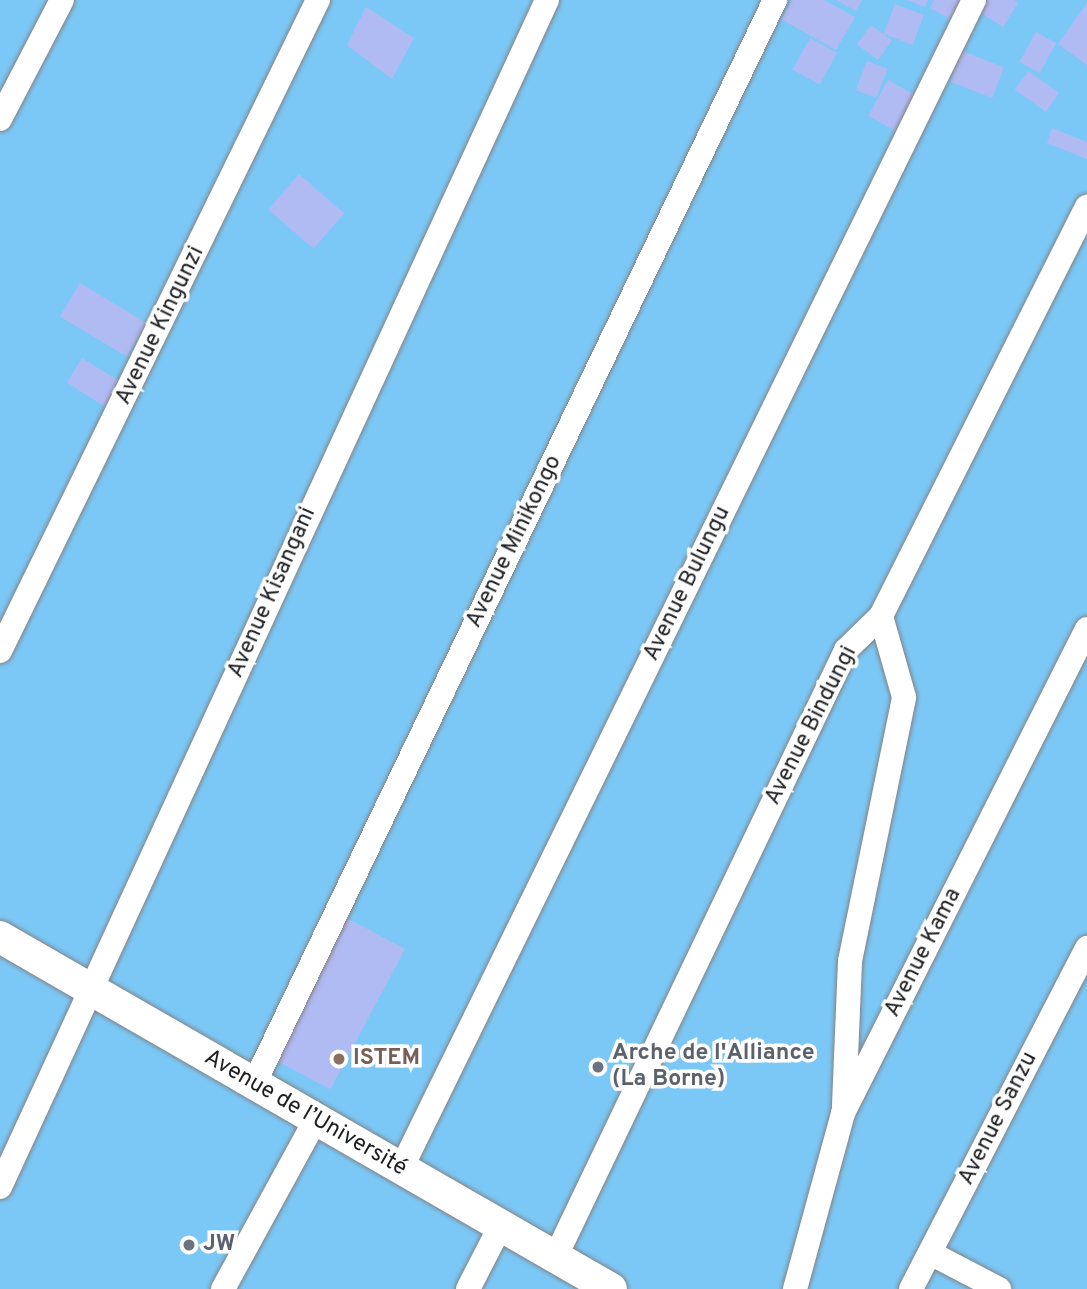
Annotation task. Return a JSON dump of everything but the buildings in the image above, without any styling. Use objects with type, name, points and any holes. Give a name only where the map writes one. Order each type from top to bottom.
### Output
[{"type":"main road","name":"Avenue de l’Université","points":[[0,937],[611,1289]]},
{"type":"street","points":[[0,119],[62,0]]},
{"type":"street","name":"Avenue Kingunzi","points":[[0,651],[318,0]]},
{"type":"street","name":"Avenue Kisangani","points":[[0,1187],[95,992],[547,0]]},
{"type":"street","name":"Avenue Minikongo","points":[[254,1084],[775,0]]},
{"type":"street","name":"Avenue Bulungu","points":[[401,1169],[974,0]]},
{"type":"street","name":"Avenue Bindungi","points":[[555,1258],[846,650],[881,616],[1087,207]]},
{"type":"street","points":[[843,1113],[850,961],[904,697],[881,616]]},
{"type":"street","name":"Avenue Kama","points":[[795,1289],[843,1113],[1087,629]]},
{"type":"street","name":"Avenue Sanzu","points":[[911,1289],[1087,948]]},
{"type":"street","points":[[223,1289],[316,1121]]},
{"type":"street","points":[[468,1289],[500,1227]]},
{"type":"street","points":[[930,1253],[999,1289]]},
{"type":"water","points":[[0,0],[1087,0],[1087,1289],[0,1289]]},
{"type":"place","name":"ISTEM","points":[[339,1059]]},
{"type":"place","name":"Arche de l'Alliance (La Borne)","points":[[598,1067]]},
{"type":"place","name":"JW","points":[[189,1245]]}]
